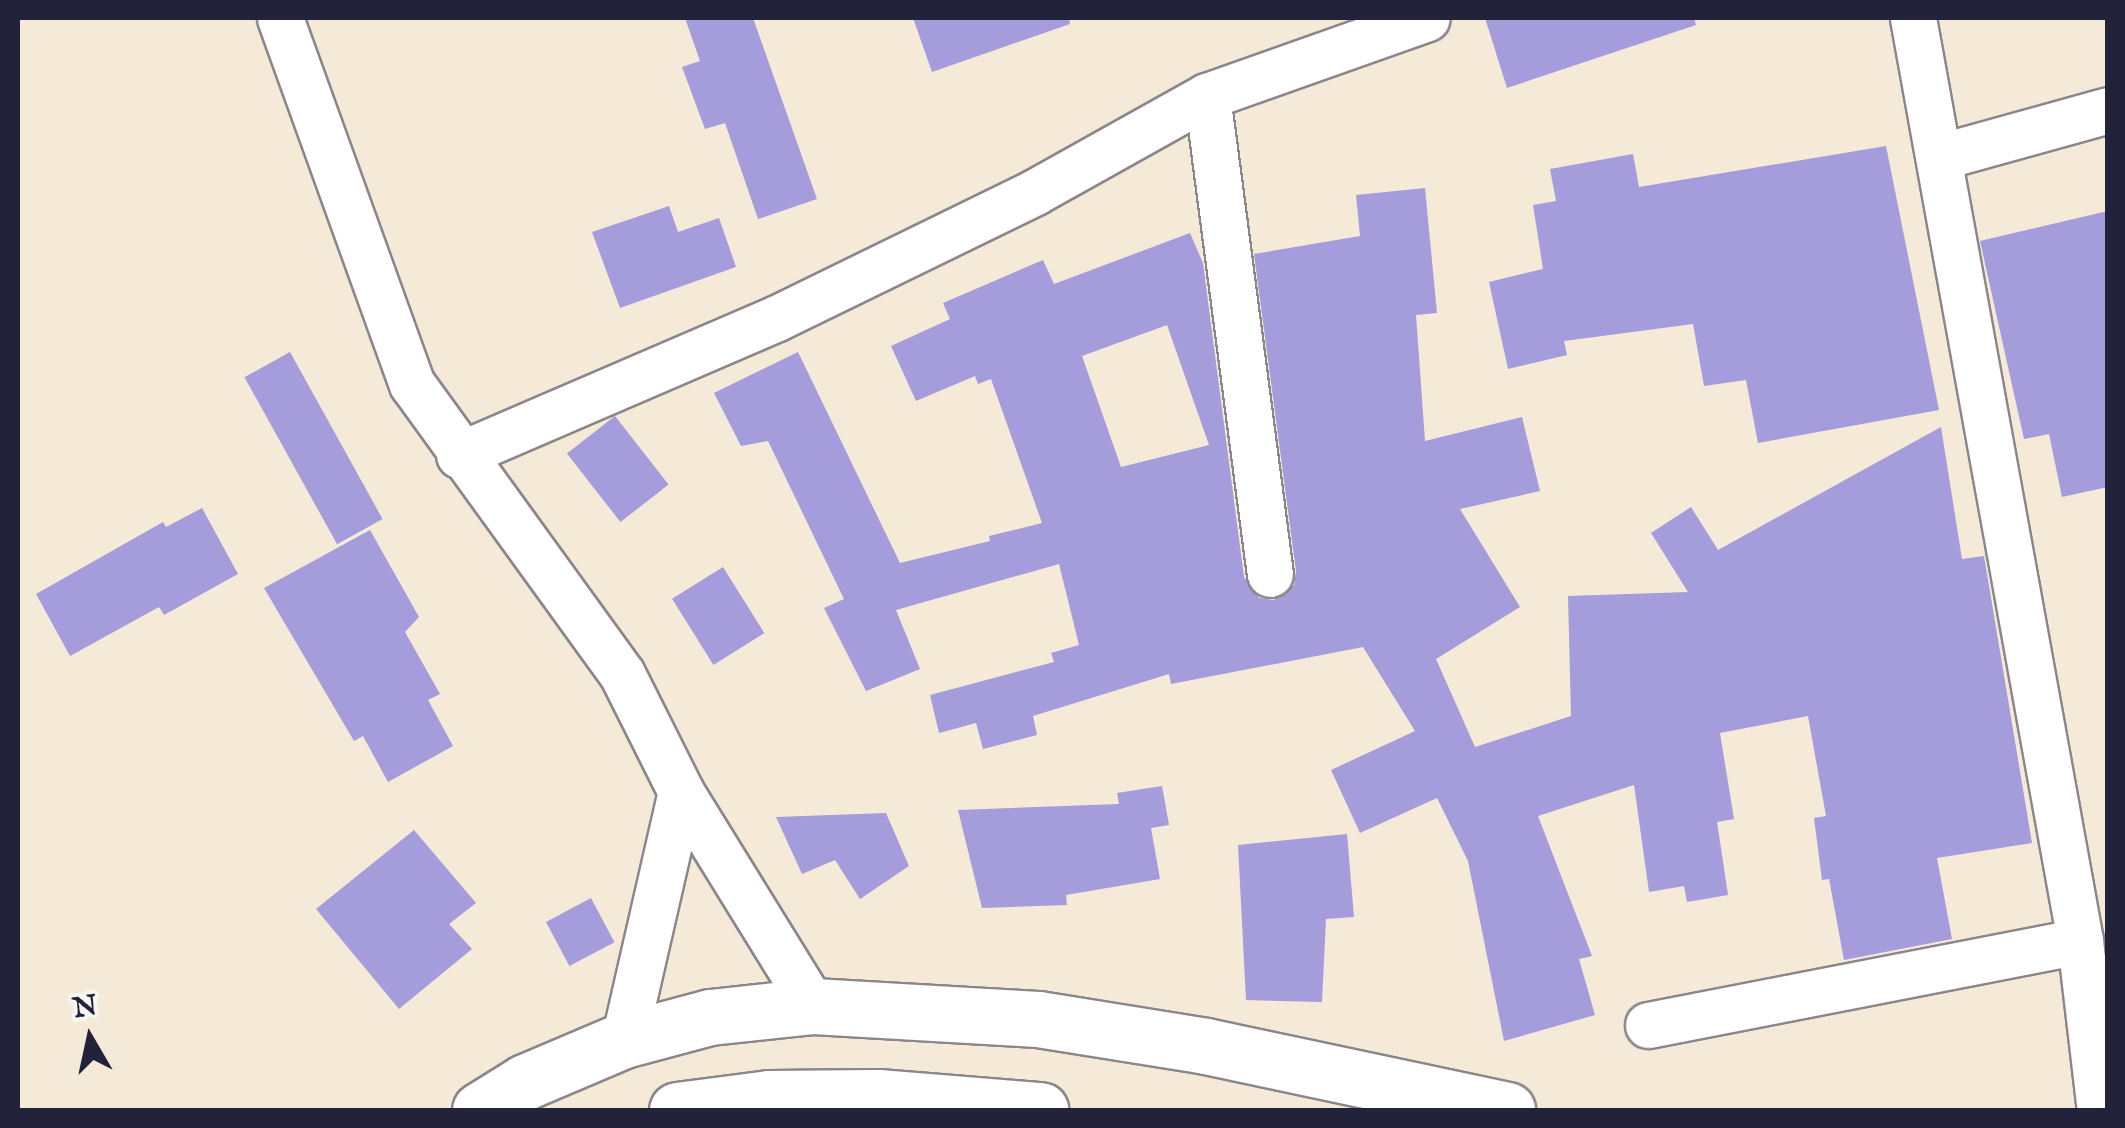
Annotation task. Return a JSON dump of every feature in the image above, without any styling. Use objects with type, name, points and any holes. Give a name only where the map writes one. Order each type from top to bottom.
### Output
[{"type":"street","points":[[280,18],[412,384],[459,455],[622,674],[681,792],[812,1006]]},
{"type":"street","points":[[459,455],[794,310],[1035,192],[1207,96],[1428,18]]},
{"type":"street","points":[[1913,18],[2080,940],[2100,1110]]},
{"type":"street","points":[[1207,96],[1270,574]]},
{"type":"street","points":[[1939,156],[2108,110]]},
{"type":"street","points":[[624,1040],[681,792]]},
{"type":"street","points":[[1648,1025],[2080,940]]},
{"type":"street","points":[[480,1110],[525,1082],[624,1040],[710,1017],[812,1006],[1038,1019],[1206,1046],[1507,1110]]},
{"type":"street","points":[[677,1110],[769,1098],[860,1097],[1040,1110]]},
{"type":"building","points":[[685,18],[753,18],[817,199],[758,219],[725,123],[705,129],[682,67],[700,61]]},
{"type":"building","points":[[913,18],[1069,18],[1070,24],[932,72]]},
{"type":"building","points":[[1485,18],[1694,18],[1696,25],[1507,88]]},
{"type":"building","points":[[1886,146],[1939,410],[1758,443],[1746,380],[1704,386],[1693,324],[1564,341],[1567,355],[1508,369],[1489,282],[1543,269],[1533,205],[1556,201],[1550,169],[1633,154],[1639,187]]},
{"type":"building","points":[[1425,188],[1437,313],[1416,315],[1425,441],[1522,417],[1540,491],[1460,509],[1520,607],[1436,659],[1475,747],[1571,716],[1568,596],[1688,592],[1651,533],[1691,507],[1718,550],[1941,427],[1962,559],[1984,556],[2032,843],[1937,858],[1952,939],[1844,960],[1829,879],[1822,880],[1814,818],[1826,816],[1808,716],[1720,733],[1734,819],[1717,822],[1728,895],[1687,902],[1684,886],[1649,892],[1634,785],[1538,816],[1592,956],[1579,959],[1595,1015],[1504,1041],[1468,861],[1437,798],[1360,833],[1331,770],[1415,731],[1363,647],[1171,684],[1169,674],[1033,716],[1037,735],[983,749],[976,723],[939,733],[930,695],[1054,662],[1051,653],[1079,645],[1059,564],[896,610],[920,669],[866,691],[824,608],[844,599],[768,441],[741,446],[714,393],[798,352],[900,563],[990,541],[989,536],[1042,523],[991,379],[978,384],[975,376],[916,401],[891,346],[950,319],[943,303],[1043,260],[1054,284],[1190,233],[1203,263],[1244,577],[1259,598],[1274,600],[1294,585],[1296,571],[1254,254],[1360,236],[1356,195]],"holes":[[[1167,325],[1209,445],[1121,467],[1082,356]]]},
{"type":"building","points":[[669,206],[678,232],[719,218],[736,267],[620,308],[592,232]]},
{"type":"building","points":[[2108,211],[2108,487],[2062,497],[2049,434],[2024,439],[1980,241]]},
{"type":"building","points":[[290,352],[383,519],[337,544],[245,377]]},
{"type":"building","points":[[615,416],[669,485],[620,522],[567,454]]},
{"type":"building","points":[[202,508],[238,574],[164,615],[159,607],[70,656],[36,594],[163,522],[166,527]]},
{"type":"building","points":[[370,530],[419,617],[405,632],[440,694],[428,700],[453,746],[388,782],[363,736],[354,741],[264,588]]},
{"type":"building","points":[[723,567],[764,633],[713,665],[672,599]]},
{"type":"building","points":[[1162,786],[1169,825],[1151,828],[1160,879],[1066,895],[1067,905],[982,908],[958,810],[1119,804],[1117,793]]},
{"type":"building","points":[[886,813],[909,866],[860,899],[835,860],[802,874],[776,817]]},
{"type":"building","points":[[414,830],[476,903],[449,924],[472,949],[399,1009],[316,909]]},
{"type":"building","points":[[1347,834],[1354,917],[1326,919],[1322,1002],[1246,1000],[1238,845]]},
{"type":"building","points":[[591,898],[614,942],[569,966],[546,922]]}]
